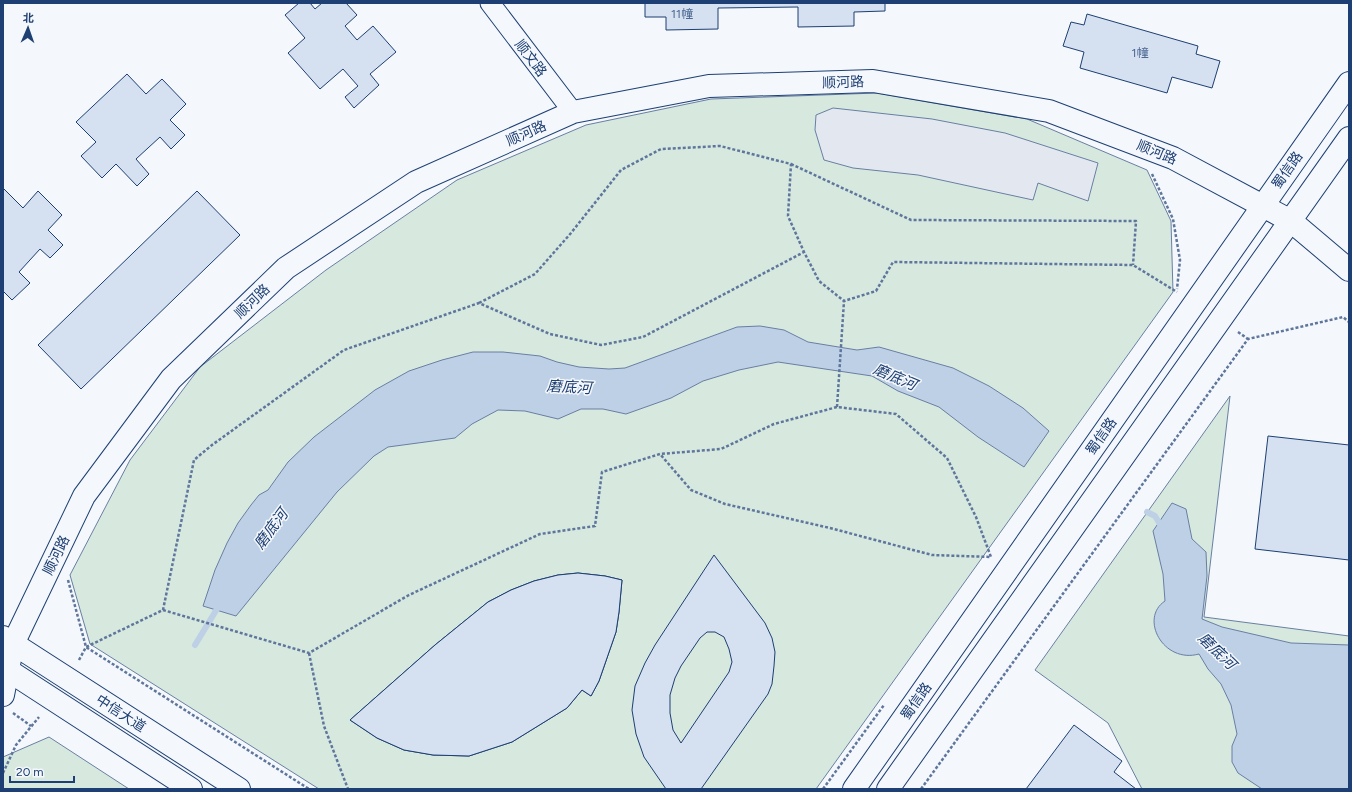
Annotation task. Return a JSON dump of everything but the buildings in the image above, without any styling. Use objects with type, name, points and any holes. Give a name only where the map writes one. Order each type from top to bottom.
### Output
[{"type":"main road","name":"顺河路","points":[[6,703],[5,669],[8,641],[84,496],[171,379],[286,268],[416,182],[573,112],[708,86],[874,81],[1049,111],[1173,158],[1263,205],[1291,220],[1349,270]]},
{"type":"main road","name":"蜀信路","points":[[854,789],[1185,297],[1263,205],[1349,83]]},
{"type":"main road","name":"蜀信路","points":[[888,789],[1349,138]]},
{"type":"main road","name":"中信大道","points":[[8,641],[239,789]]},
{"type":"main road","name":"中信大道","points":[[5,669],[191,789]]},
{"type":"street","name":"顺文路","points":[[490,3],[573,112]]},
{"type":"path","points":[[163,610],[194,460],[212,445],[344,350],[479,303],[535,274],[571,233],[621,170],[661,148],[720,146],[791,164],[911,220],[1136,221],[1133,265]]},
{"type":"path","points":[[791,164],[788,216],[819,281],[844,301]]},
{"type":"path","points":[[1152,173],[1173,219],[1185,297]]},
{"type":"path","points":[[479,303],[550,334],[601,345],[643,337],[804,252]]},
{"type":"path","points":[[844,301],[876,291],[892,262],[1133,265],[1185,297]]},
{"type":"path","points":[[837,406],[844,301]]},
{"type":"path","points":[[922,789],[1248,339],[1343,317],[1349,322]]},
{"type":"path","points":[[1220,320],[1248,339]]},
{"type":"path","points":[[68,679],[86,647],[163,610],[309,653],[409,595],[540,534],[595,526],[602,472],[660,454],[721,449],[774,424],[837,406],[896,414],[947,458],[976,518],[991,557],[932,555],[830,528],[725,504],[691,490],[660,454]]},
{"type":"path","points":[[66,575],[86,647],[309,789]]},
{"type":"path","points":[[309,653],[324,726],[348,789]]},
{"type":"path","points":[[3,773],[16,745],[52,700]]},
{"type":"path","points":[[6,703],[32,726]]},
{"type":"shaded area","points":[[877,93],[1027,119],[1147,170],[1171,221],[1173,292],[816,789],[319,789],[90,644],[70,575],[130,460],[200,367],[326,270],[457,180],[586,125],[711,99]]},
{"type":"shaded area","points":[[833,108],[932,119],[1005,133],[1098,163],[1088,201],[1038,183],[1033,200],[918,175],[853,168],[824,160],[815,130],[816,115]]},
{"type":"shaded area","points":[[1230,396],[1204,617],[1349,636],[1349,789],[1142,789],[1108,723],[1035,670]]},
{"type":"shaded area","points":[[49,737],[129,789],[3,789],[3,757]]},
{"type":"water","points":[[760,326],[784,330],[808,342],[857,350],[879,347],[953,368],[989,386],[1023,408],[1049,431],[1024,467],[978,437],[939,407],[898,391],[872,376],[778,362],[739,370],[703,381],[671,398],[626,414],[603,409],[581,409],[558,419],[525,411],[498,410],[472,424],[455,438],[388,447],[374,456],[337,492],[236,616],[203,606],[215,570],[227,543],[238,523],[259,495],[268,490],[288,462],[314,437],[375,390],[409,371],[473,352],[503,352],[540,356],[579,367],[609,369],[625,368],[737,327]]},
{"type":"water","points":[[1172,503],[1186,509],[1192,539],[1206,552],[1207,576],[1202,619],[1222,627],[1291,643],[1349,645],[1349,789],[1262,789],[1238,773],[1232,762],[1232,746],[1237,734],[1231,705],[1221,684],[1208,669],[1199,654],[1186,655],[1175,652],[1166,646],[1159,638],[1155,628],[1154,618],[1158,609],[1165,601],[1163,574],[1153,531]]},
{"type":"waterway","name":"磨底河","points":[[1147,512],[1155,516],[1163,529]]},
{"type":"waterway","name":"磨底河","points":[[195,645],[220,604]]}]
